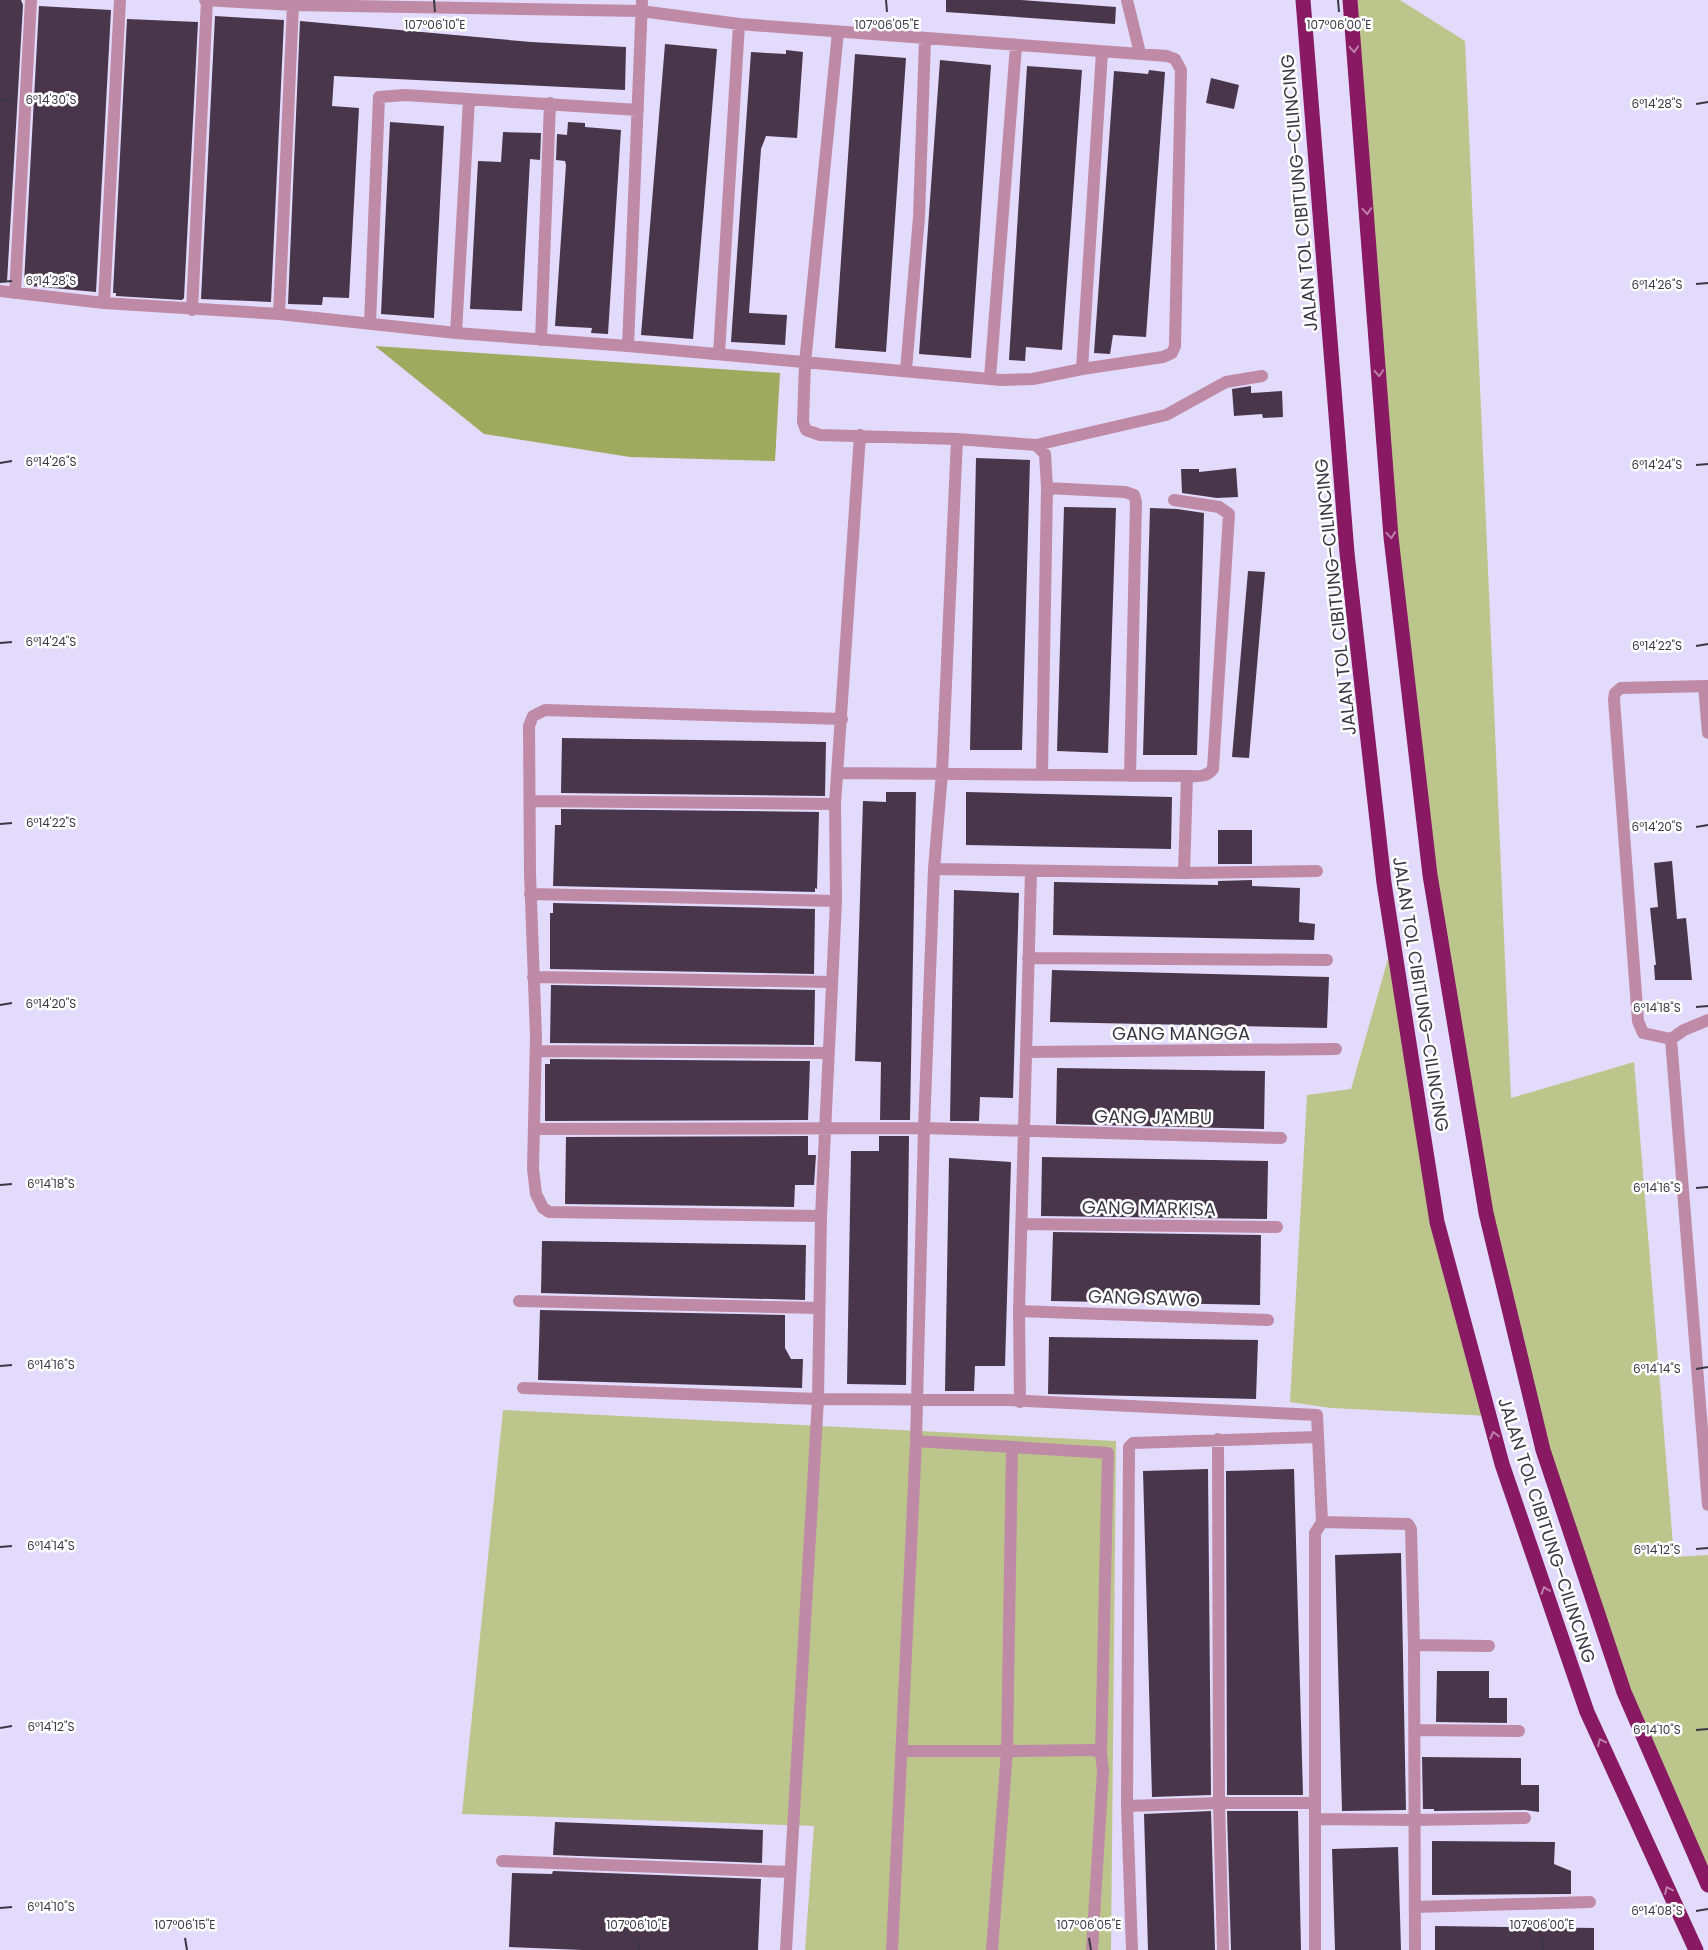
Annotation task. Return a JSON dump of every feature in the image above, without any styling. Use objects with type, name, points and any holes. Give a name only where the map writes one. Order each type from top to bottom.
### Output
[{"type":"highway","name":"JALAN TOL CIBITUNG–CILINCING","points":[[1302,0],[1347,554],[1384,883],[1437,1222],[1502,1464],[1587,1712],[1696,1950]]},
{"type":"highway","name":"JALAN TOL CIBITUNG–CILINCING","points":[[1350,0],[1391,537],[1430,875],[1486,1214],[1549,1468],[1624,1692],[1708,1885]]},
{"type":"street","points":[[15,293],[31,0]]},
{"type":"street","points":[[104,303],[120,0]]},
{"type":"street","points":[[0,291],[104,303],[192,310],[279,314],[456,333],[990,378],[1033,379],[1082,368],[1163,357],[1172,353],[1175,346],[1181,70],[1175,59],[1140,52],[1102,52],[1016,46],[739,24],[641,5],[293,5],[206,0],[192,310]]},
{"type":"street","points":[[1127,0],[1140,52]]},
{"type":"street","points":[[279,314],[293,5]]},
{"type":"street","points":[[628,346],[641,5]]},
{"type":"street","points":[[719,354],[739,24]]},
{"type":"street","points":[[838,32],[805,362],[803,422],[806,430],[820,436],[860,435],[957,439],[1036,445],[1166,415],[1222,384],[1262,376]]},
{"type":"street","points":[[906,370],[919,217],[925,39]]},
{"type":"street","points":[[990,378],[1016,46]]},
{"type":"street","points":[[1082,368],[1102,52]]},
{"type":"street","points":[[370,324],[379,97],[387,94],[638,110]]},
{"type":"street","points":[[456,333],[469,99]]},
{"type":"street","points":[[541,340],[550,104]]},
{"type":"street","points":[[786,1950],[818,1399],[824,1129],[836,901],[835,804],[860,435]]},
{"type":"street","points":[[892,1950],[903,1751],[916,1441],[924,1128],[934,869],[942,773],[957,439]]},
{"type":"street","points":[[1036,445],[1045,454],[1047,488],[1042,774]]},
{"type":"street","points":[[1047,488],[1125,492],[1134,496],[1136,502],[1130,776]]},
{"type":"street","points":[[838,773],[1203,776],[1213,769],[1229,514],[1219,507],[1174,500]]},
{"type":"street","points":[[1708,733],[1706,686],[1621,688],[1615,693],[1638,1020],[1643,1033],[1671,1039],[1684,1030],[1708,1020]]},
{"type":"street","points":[[821,1216],[549,1212],[543,1208],[536,1194],[534,1129],[536,1051],[530,894],[529,726],[536,713],[545,710],[842,719]]},
{"type":"street","points":[[1184,873],[1187,776]]},
{"type":"street","points":[[530,801],[835,804]]},
{"type":"street","points":[[934,869],[1184,873],[1318,871]]},
{"type":"street","points":[[1020,1402],[1019,1311],[1031,872]]},
{"type":"street","points":[[530,894],[836,901]]},
{"type":"street","points":[[1028,958],[1327,960]]},
{"type":"street","points":[[533,977],[831,982]]},
{"type":"street","points":[[1671,1039],[1708,1505]]},
{"type":"street","name":"GANG MANGGA","points":[[1026,1052],[1336,1049]]},
{"type":"street","points":[[536,1051],[828,1053]]},
{"type":"street","name":"GANG JAMBU","points":[[534,1129],[924,1128],[1281,1138]]},
{"type":"street","name":"GANG MARKISA","points":[[1022,1224],[1277,1227]]},
{"type":"street","points":[[519,1302],[819,1308]]},
{"type":"street","name":"GANG SAWO","points":[[1019,1311],[1268,1320]]},
{"type":"street","points":[[523,1388],[818,1399],[916,1398],[1314,1414],[1319,1417],[1318,1437],[1322,1522],[1315,1533],[1315,1950]]},
{"type":"street","points":[[1132,1950],[1127,1806],[1129,1447],[1133,1443],[1318,1437]]},
{"type":"street","points":[[1218,1439],[1219,1803],[1223,1950]]},
{"type":"street","points":[[916,1441],[1108,1453],[1101,1754],[1103,1770],[1092,1950]]},
{"type":"street","points":[[992,1950],[1007,1751],[1012,1447]]},
{"type":"street","points":[[1322,1522],[1408,1524],[1410,1526],[1415,1730],[1414,1950]]},
{"type":"street","points":[[1414,1645],[1489,1646]]},
{"type":"street","points":[[1415,1730],[1519,1731]]},
{"type":"street","points":[[903,1751],[1095,1750],[1101,1754]]},
{"type":"street","points":[[1127,1806],[1219,1803],[1314,1803]]},
{"type":"street","points":[[1315,1819],[1525,1818]]},
{"type":"street","points":[[502,1861],[790,1872]]},
{"type":"street","points":[[1415,1907],[1590,1902]]},
{"type":"green space","points":[[1350,0],[1400,0],[1465,41],[1511,1098],[1634,1062],[1674,1557],[1708,1555],[1708,1885],[1624,1692],[1543,1450],[1486,1213],[1430,875],[1383,430]]},
{"type":"green space","points":[[375,346],[780,373],[775,461],[630,457],[484,434]]},
{"type":"green space","points":[[1393,941],[1437,1222],[1489,1416],[1331,1408],[1290,1402],[1307,1095],[1351,1089]]},
{"type":"green space","points":[[503,1410],[1116,1441],[1111,1950],[805,1950],[814,1826],[462,1814]]},
{"type":"building","points":[[0,0],[21,0],[23,5],[7,282],[0,282]]},
{"type":"building","points":[[946,0],[1021,0],[1116,7],[1115,24],[946,12]]},
{"type":"building","points":[[39,6],[111,10],[96,292],[31,286],[31,283],[24,283]]},
{"type":"building","points":[[215,16],[284,20],[271,302],[201,299]]},
{"type":"building","points":[[127,19],[198,22],[184,298],[182,300],[116,296],[116,293],[113,293]]},
{"type":"building","points":[[300,21],[531,42],[626,47],[625,90],[334,76],[332,106],[359,108],[349,298],[323,297],[322,305],[288,304]]},
{"type":"building","points":[[665,44],[717,49],[693,339],[641,335]]},
{"type":"building","points":[[786,50],[803,52],[797,138],[766,136],[761,149],[749,313],[787,315],[785,345],[731,342],[751,52],[786,54]]},
{"type":"building","points":[[855,54],[906,58],[886,352],[835,348]]},
{"type":"building","points":[[940,60],[991,65],[971,358],[919,354]]},
{"type":"building","points":[[1027,66],[1082,70],[1062,350],[1026,347],[1025,361],[1009,360]]},
{"type":"building","points":[[1149,70],[1165,72],[1146,337],[1113,335],[1110,354],[1094,353],[1114,71],[1148,74]]},
{"type":"building","points":[[1211,78],[1239,85],[1234,109],[1206,103]]},
{"type":"building","points":[[390,122],[444,126],[434,318],[381,314]]},
{"type":"building","points":[[568,122],[585,123],[585,127],[621,130],[608,334],[591,333],[592,328],[555,326],[566,165],[565,161],[556,160],[557,134],[567,135]]},
{"type":"building","points":[[503,132],[541,133],[540,160],[530,159],[522,311],[470,309],[478,161],[501,162]]},
{"type":"building","points":[[1251,386],[1251,393],[1282,391],[1283,417],[1263,418],[1262,414],[1234,416],[1232,389]]},
{"type":"building","points":[[976,458],[1030,460],[1022,750],[970,750]]},
{"type":"building","points":[[1236,468],[1238,497],[1217,498],[1182,493],[1181,469],[1199,469],[1199,472]]},
{"type":"building","points":[[1064,507],[1116,508],[1108,753],[1057,751]]},
{"type":"building","points":[[1150,508],[1204,513],[1197,755],[1143,755]]},
{"type":"building","points":[[1248,571],[1265,572],[1249,758],[1232,757]]},
{"type":"building","points":[[562,738],[826,742],[825,796],[561,793]]},
{"type":"building","points":[[886,792],[916,792],[910,1120],[880,1120],[881,1062],[855,1061],[863,801],[886,802]]},
{"type":"building","points":[[966,792],[1172,797],[1171,849],[966,845]]},
{"type":"building","points":[[561,809],[819,812],[817,889],[815,888],[815,892],[553,886],[555,825],[561,825]]},
{"type":"building","points":[[1218,830],[1252,830],[1252,864],[1218,864]]},
{"type":"building","points":[[1672,861],[1677,919],[1686,918],[1692,980],[1655,980],[1654,965],[1656,965],[1650,908],[1658,907],[1654,863]]},
{"type":"building","points":[[1252,880],[1252,886],[1300,888],[1299,922],[1315,924],[1314,940],[1053,935],[1054,882],[1218,885],[1218,881]]},
{"type":"building","points":[[954,890],[1019,893],[1013,1098],[980,1097],[979,1121],[950,1121]]},
{"type":"building","points":[[553,903],[815,909],[814,974],[550,969],[550,913],[553,913]]},
{"type":"building","points":[[1052,970],[1329,977],[1327,1028],[1050,1022]]},
{"type":"building","points":[[551,985],[815,990],[814,1045],[550,1043]]},
{"type":"building","points":[[550,1059],[810,1061],[808,1120],[545,1121],[545,1064],[550,1064]]},
{"type":"building","points":[[1057,1068],[1265,1071],[1264,1129],[1056,1124]]},
{"type":"building","points":[[808,1136],[808,1155],[816,1155],[814,1185],[795,1185],[794,1207],[565,1204],[566,1137]]},
{"type":"building","points":[[879,1136],[909,1136],[906,1385],[847,1384],[851,1151],[879,1151]]},
{"type":"building","points":[[1042,1157],[1268,1161],[1267,1219],[1041,1216]]},
{"type":"building","points":[[949,1158],[1011,1162],[1005,1366],[975,1366],[974,1391],[945,1391]]},
{"type":"building","points":[[1053,1232],[1261,1235],[1260,1305],[1051,1301]]},
{"type":"building","points":[[542,1241],[806,1245],[805,1300],[541,1293]]},
{"type":"building","points":[[540,1310],[785,1315],[785,1348],[791,1359],[803,1359],[802,1388],[538,1380]]},
{"type":"building","points":[[1049,1337],[1258,1340],[1256,1399],[1048,1394]]},
{"type":"building","points":[[1208,1469],[1211,1795],[1152,1797],[1143,1471]]},
{"type":"building","points":[[1294,1469],[1303,1795],[1227,1795],[1226,1471]]},
{"type":"building","points":[[1401,1553],[1406,1810],[1342,1811],[1335,1555]]},
{"type":"building","points":[[1437,1671],[1489,1671],[1489,1698],[1507,1698],[1507,1723],[1436,1722]]},
{"type":"building","points":[[1422,1757],[1521,1758],[1521,1785],[1539,1785],[1539,1812],[1525,1810],[1434,1811],[1434,1809],[1423,1809]]},
{"type":"building","points":[[1211,1811],[1215,1950],[1148,1950],[1144,1814]]},
{"type":"building","points":[[1227,1811],[1298,1811],[1301,1950],[1231,1950]]},
{"type":"building","points":[[555,1822],[763,1830],[762,1863],[553,1855]]},
{"type":"building","points":[[1432,1841],[1555,1842],[1554,1864],[1571,1871],[1571,1894],[1432,1895]]},
{"type":"building","points":[[1398,1847],[1401,1950],[1335,1950],[1332,1849]]},
{"type":"building","points":[[553,1871],[761,1879],[758,1950],[582,1950],[509,1947],[512,1873],[552,1874]]},
{"type":"building","points":[[1435,1926],[1594,1928],[1594,1950],[1435,1950]]}]
